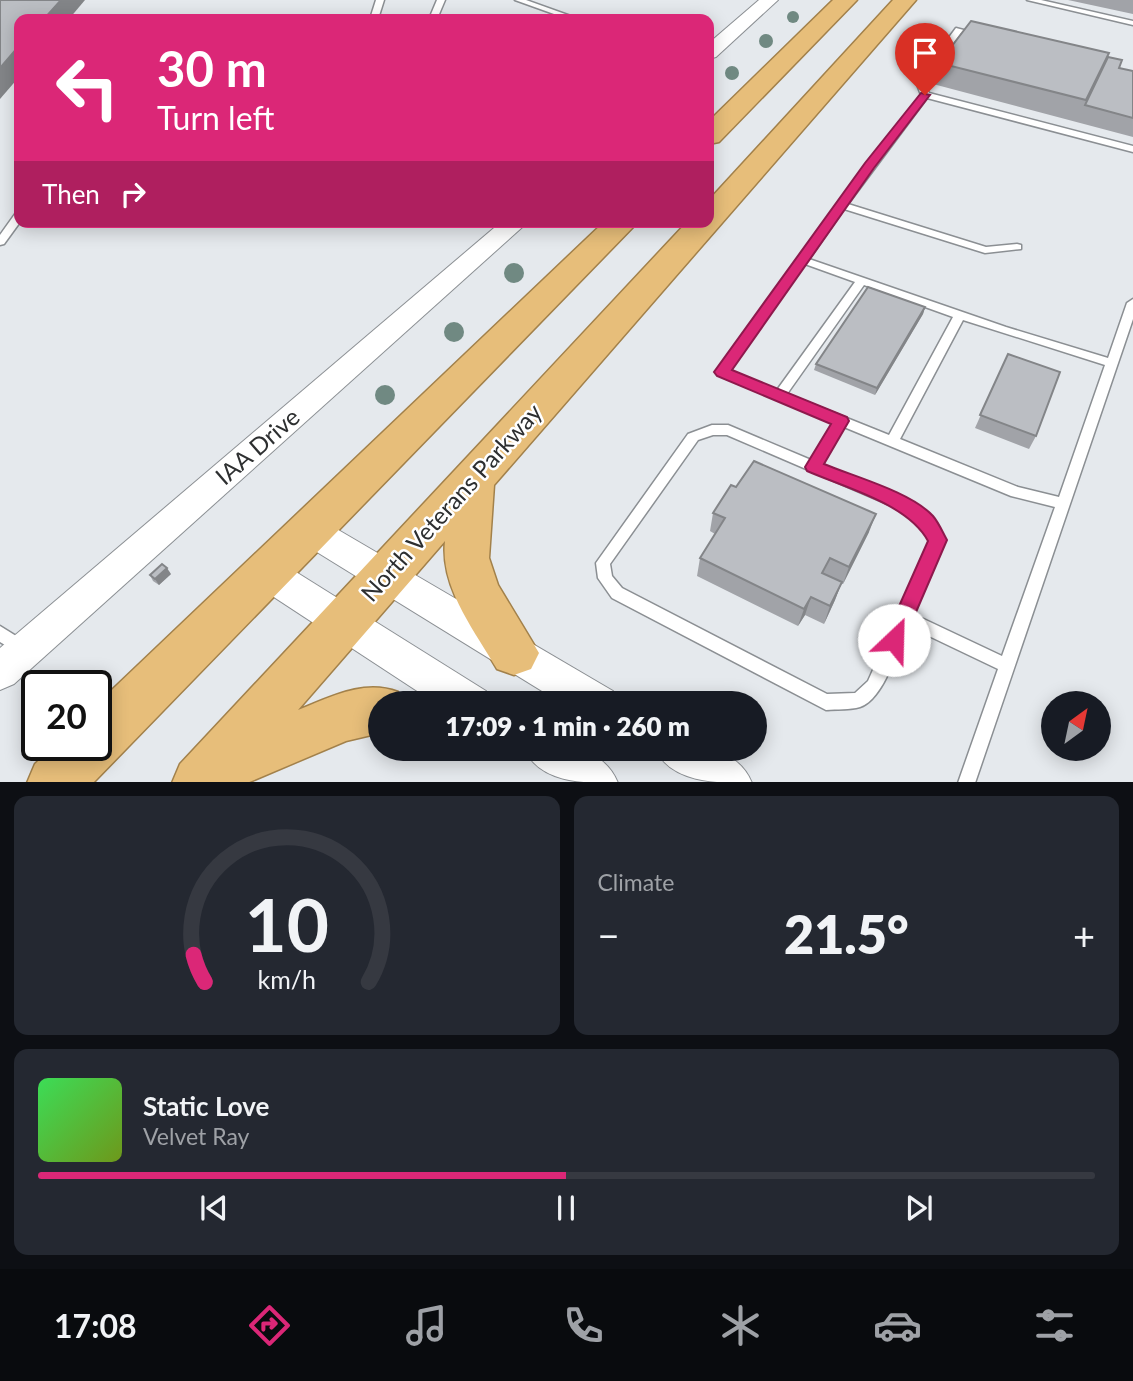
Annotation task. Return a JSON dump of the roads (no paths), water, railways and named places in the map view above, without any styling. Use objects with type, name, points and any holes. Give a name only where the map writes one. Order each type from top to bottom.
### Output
[{"type":"highway","points":[[714,131],[846,0]]},
{"type":"highway","points":[[714,212],[905,0]]},
{"type":"highway","points":[[112,725],[615,228]]},
{"type":"highway","name":"North Veterans Parkway","points":[[204,777],[700,228]]},
{"type":"highway","points":[[473,479],[466,558],[477,592],[514,653]]},
{"type":"highway","points":[[204,777],[343,717],[368,712]]},
{"type":"highway","points":[[54,782],[76,761]]},
{"type":"street","points":[[714,49],[769,0]]},
{"type":"street","name":"IAA Drive","points":[[8,652],[509,228]]},
{"type":"street","points":[[311,531],[577,691]]},
{"type":"street","points":[[267,573],[451,691]]},
{"type":"street","points":[[563,761],[597,782]]},
{"type":"street","points":[[695,761],[731,782]]},
{"type":"lane","points":[[519,0],[560,14]]},
{"type":"lane","points":[[1031,0],[1133,23]]},
{"type":"lane","points":[[925,95],[920,82],[959,30],[986,37]]},
{"type":"lane","points":[[925,95],[1133,149]]},
{"type":"lane","points":[[925,95],[841,205],[722,372],[1016,492],[1063,503]]},
{"type":"lane","points":[[841,205],[985,250],[1017,247]]},
{"type":"lane","points":[[0,242],[14,223]]},
{"type":"lane","points":[[803,260],[960,315],[1112,363]]},
{"type":"lane","points":[[779,396],[862,280]]},
{"type":"lane","points":[[967,782],[1133,303]]},
{"type":"lane","points":[[892,442],[960,315]]},
{"type":"lane","points":[[814,467],[841,421]]},
{"type":"lane","points":[[712,429],[727,430],[904,505],[927,522],[938,540],[905,617],[874,686],[858,701],[827,702],[617,593],[605,578],[603,563],[693,437],[712,429]]},
{"type":"lane","points":[[905,617],[1007,666]]}]
